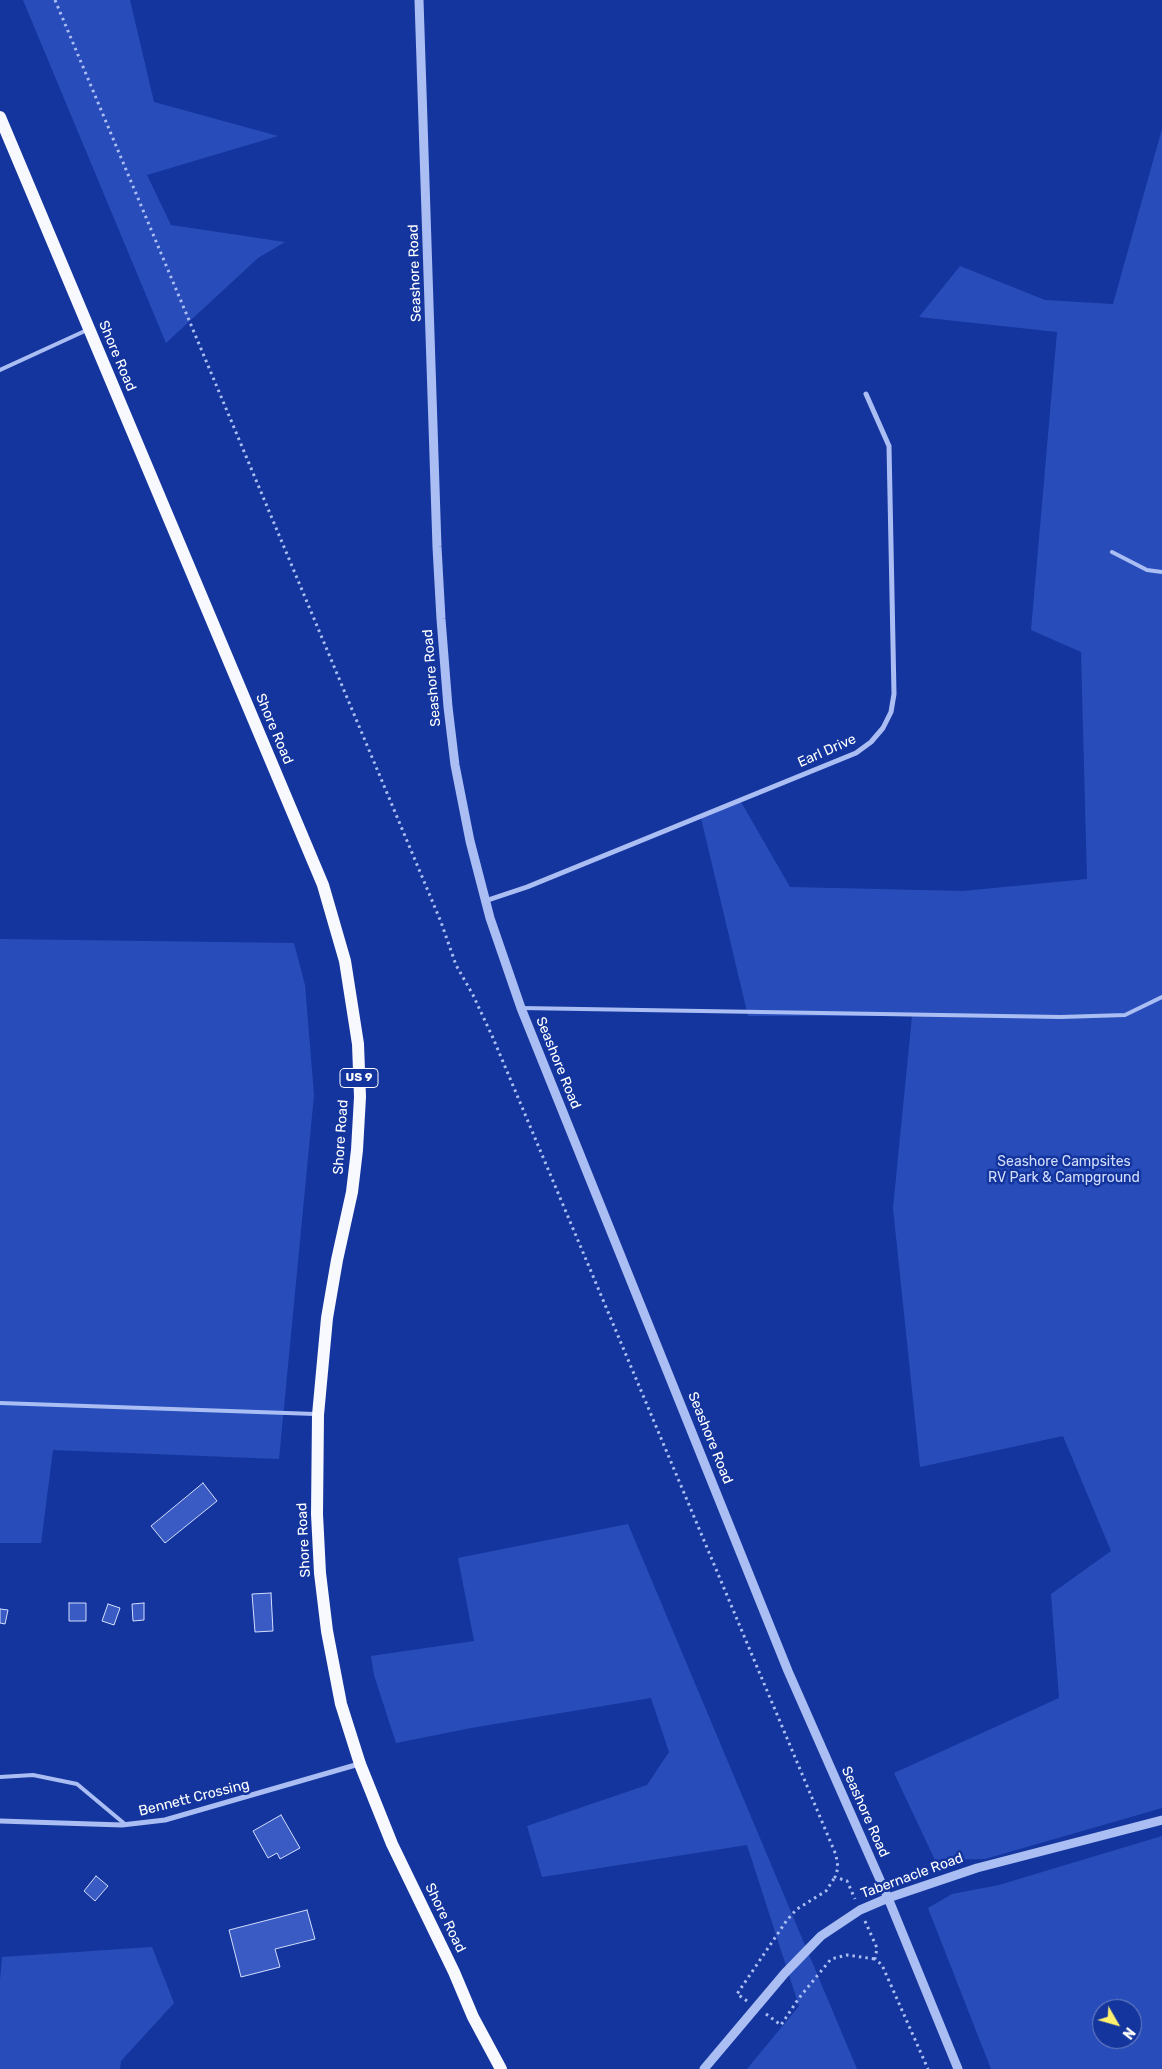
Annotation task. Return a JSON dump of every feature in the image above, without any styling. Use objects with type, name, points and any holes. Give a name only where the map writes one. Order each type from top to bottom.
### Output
[{"type":"main road","name":"Shore Road","points":[[0,117],[323,885],[345,961],[358,1044],[360,1097],[352,1192],[327,1318],[318,1415],[317,1514],[320,1572],[327,1631],[341,1704],[360,1764],[392,1844],[454,1972],[473,2017],[501,2069]]},
{"type":"street","name":"Seashore Road","points":[[419,0],[441,619],[455,765],[470,841],[485,901],[501,953],[522,1008],[788,1671],[888,1898],[958,2069]]},
{"type":"street","name":"Earl Drive","points":[[485,901],[527,887],[856,753],[871,742],[883,728],[890,712],[894,694],[889,446],[866,394]]},
{"type":"street","name":"Bennett Crossing","points":[[0,1821],[126,1825],[165,1820],[360,1764]]},
{"type":"street","name":"Tabernacle Road","points":[[704,2069],[784,1972],[821,1936],[860,1910],[888,1898],[977,1868],[1162,1820]]},
{"type":"lane","points":[[0,370],[89,329]]},
{"type":"lane","points":[[1112,552],[1147,570],[1162,572]]},
{"type":"lane","points":[[522,1008],[1061,1017],[1125,1015],[1162,997]]},
{"type":"lane","points":[[0,1403],[318,1415]]},
{"type":"lane","points":[[0,1778],[33,1775],[77,1784],[126,1825]]},
{"type":"path","points":[[55,0],[433,904],[456,965],[473,995],[493,1038],[836,1855],[838,1868],[835,1877],[826,1891],[797,1909],[787,1920],[738,1994],[781,2025],[799,1998],[831,1959],[847,1954],[875,1959],[882,1965],[928,2069]]},
{"type":"path","points":[[835,1877],[847,1881]]},
{"type":"path","points":[[875,1959],[878,1948]]},
{"type":"green space","points":[[23,0],[130,0],[154,102],[278,136],[147,175],[171,225],[285,242],[258,258],[166,343]]},
{"type":"green space","name":"Seashore Campsites RV Park & Campground","points":[[1162,129],[1162,1808],[985,1859],[935,1860],[894,1773],[1059,1698],[1051,1594],[1111,1551],[1063,1436],[920,1467],[893,1208],[912,1016],[748,1016],[701,818],[741,802],[790,887],[963,891],[1087,879],[1081,652],[1031,630],[1057,332],[919,317],[960,266],[1045,300],[1113,304]]},
{"type":"green space","points":[[0,939],[294,943],[305,985],[314,1095],[279,1459],[53,1450],[41,1543],[0,1543]]},
{"type":"green space","points":[[628,1524],[857,2069],[747,2069],[799,2006],[747,1845],[542,1877],[527,1826],[647,1785],[669,1752],[651,1698],[471,1728],[396,1743],[374,1675],[371,1656],[474,1641],[458,1558]]},
{"type":"green space","points":[[1162,1836],[1162,2069],[991,2069],[928,1908],[952,1894],[999,1885]]},
{"type":"green space","points":[[152,1947],[174,2003],[121,2061],[120,2069],[0,2069],[0,1980],[2,1957]]},
{"type":"building","points":[[203,1483],[217,1501],[165,1543],[151,1526]]},
{"type":"building","points":[[271,1593],[273,1631],[255,1632],[252,1594]]},
{"type":"building","points":[[69,1603],[86,1603],[86,1621],[69,1621]]},
{"type":"building","points":[[144,1603],[144,1620],[133,1621],[132,1604]]},
{"type":"building","points":[[108,1604],[120,1608],[114,1625],[102,1621]]},
{"type":"building","points":[[0,1609],[8,1610],[5,1624],[0,1623]]},
{"type":"building","points":[[281,1815],[300,1848],[280,1859],[277,1853],[268,1858],[253,1831]]},
{"type":"building","points":[[96,1876],[108,1886],[95,1901],[84,1891]]},
{"type":"building","points":[[307,1910],[315,1939],[275,1949],[280,1967],[241,1977],[229,1930]]}]
